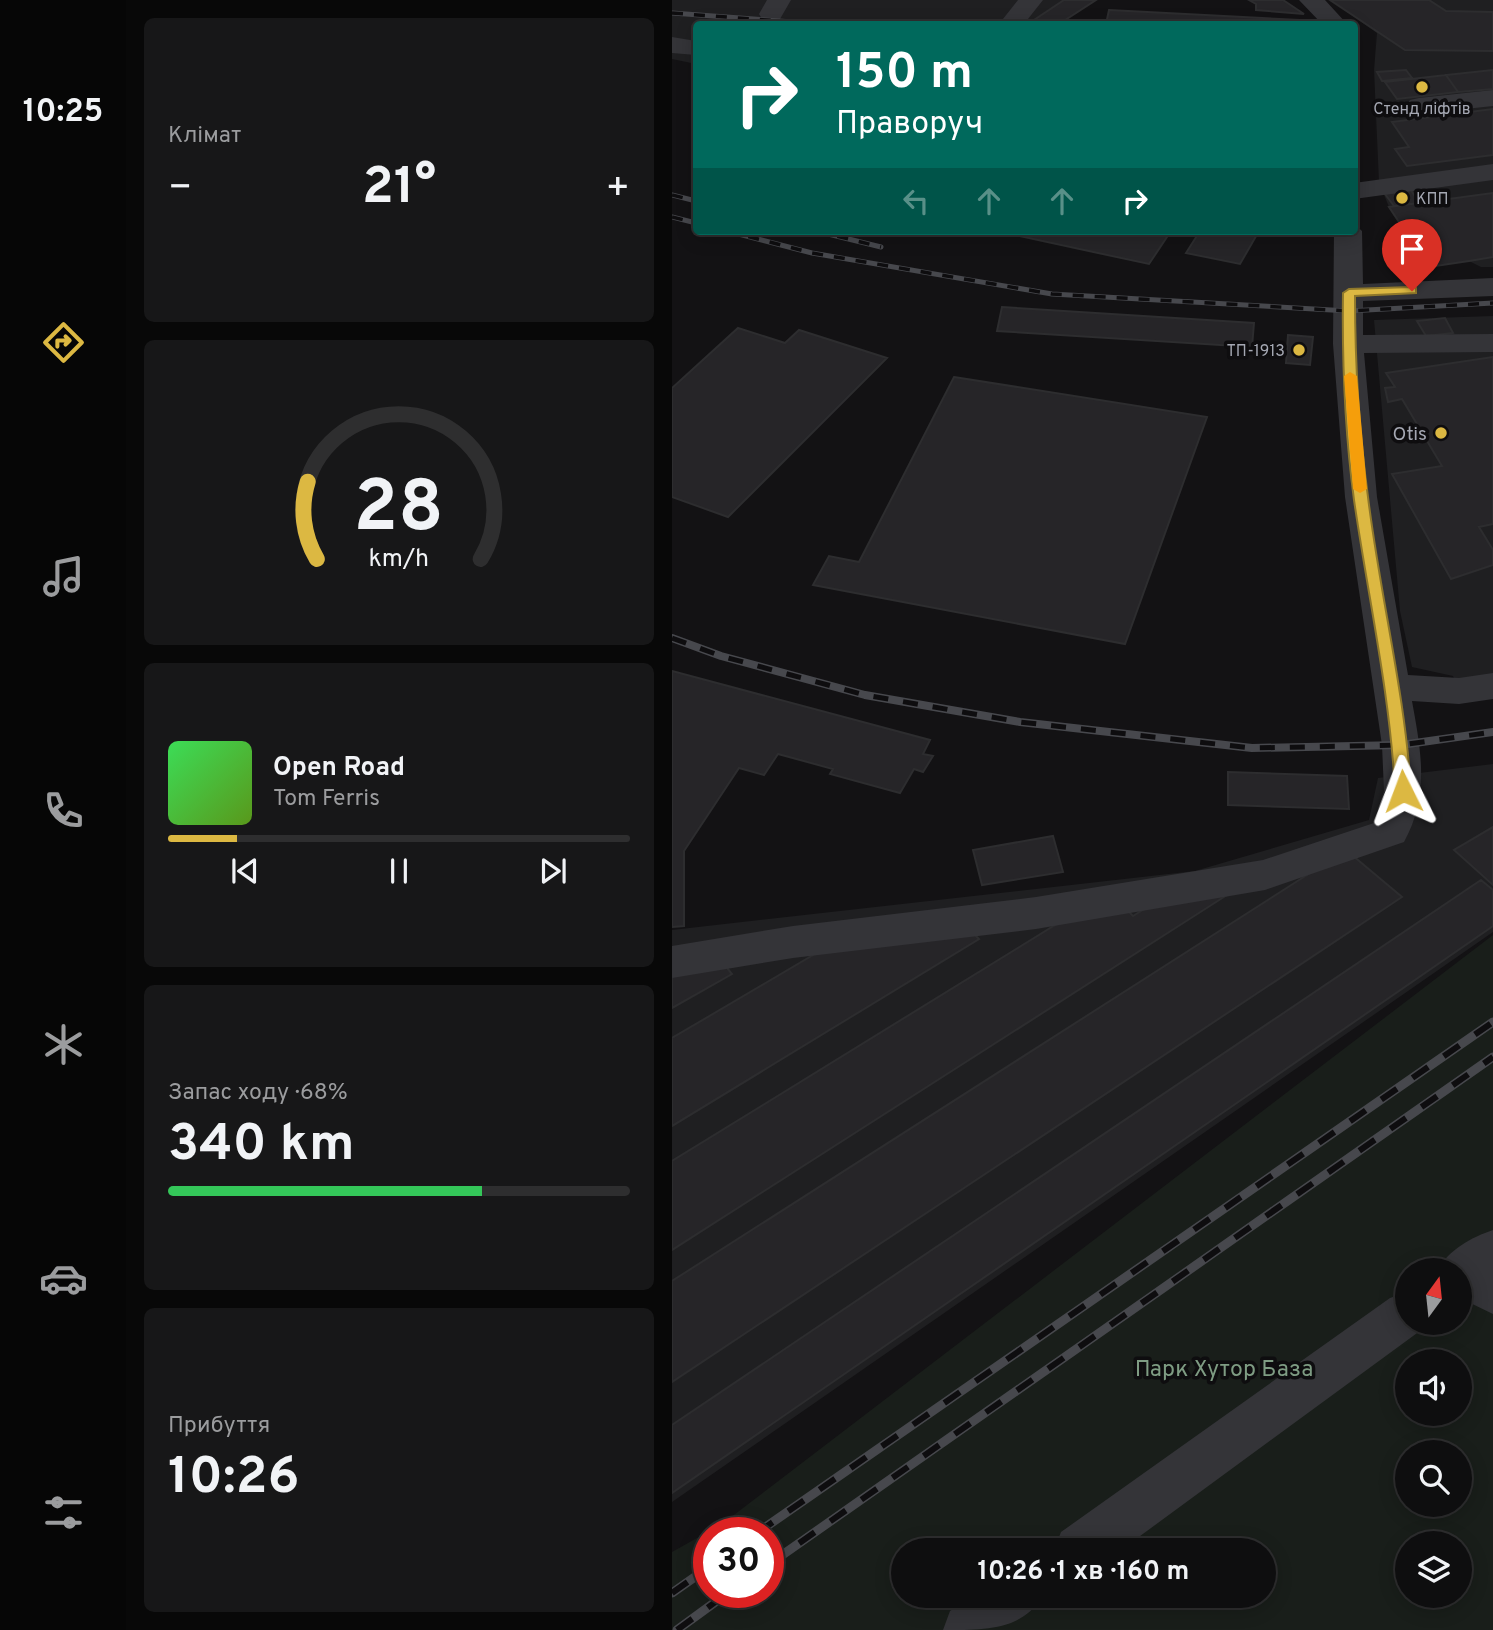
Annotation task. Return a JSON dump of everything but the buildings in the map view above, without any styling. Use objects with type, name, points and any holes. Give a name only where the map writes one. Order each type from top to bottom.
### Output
[{"type":"street","points":[[1014,21],[1031,0]]},
{"type":"street","points":[[1311,0],[1332,21]]},
{"type":"street","points":[[672,45],[693,48]]},
{"type":"street","points":[[1419,106],[1493,98]]},
{"type":"street","points":[[1358,190],[1493,172]]},
{"type":"street","points":[[672,962],[793,942],[1036,913],[1265,875],[1390,832],[1403,791],[1401,745],[1361,497],[1348,344],[1348,235]]},
{"type":"street","points":[[1349,293],[1493,287]]},
{"type":"street","points":[[1348,344],[1493,343]]},
{"type":"street","points":[[1391,687],[1459,691],[1493,686]]},
{"type":"street","points":[[1096,1538],[1395,1321]]},
{"type":"street","points":[[970,1630],[1000,1608]]},
{"type":"shaded area","points":[[672,0],[1064,0],[1032,21],[693,21],[693,63],[672,59]]},
{"type":"shaded area","points":[[1330,0],[1493,0],[1493,267],[1481,267],[1469,261],[1429,267],[1389,207],[1379,182],[1374,70],[1377,33]]},
{"type":"shaded area","name":"Otis","points":[[1493,316],[1493,697],[1463,701],[1453,676],[1412,667],[1400,611],[1374,320]]},
{"type":"shaded area","points":[[1493,764],[1493,932],[672,1502],[672,930],[1195,871],[1369,820],[1378,778]]},
{"type":"green space","name":"Парк Хутор База","points":[[1493,935],[1493,1630],[672,1630],[672,1552],[693,1540],[693,1608],[784,1608],[784,1517],[731,1517]]},
{"type":"railway","points":[[672,13],[780,21]]},
{"type":"railway","points":[[672,195],[693,200]]},
{"type":"railway","points":[[672,217],[693,222]]},
{"type":"railway","points":[[742,235],[812,253],[1052,294],[1349,311],[1493,303]]},
{"type":"railway","points":[[832,235],[881,247]]},
{"type":"railway","points":[[672,638],[721,656],[865,695],[1020,722],[1252,748],[1401,745],[1493,732]]},
{"type":"railway","points":[[780,1517],[1493,1022]]},
{"type":"railway","points":[[784,1554],[1493,1057]]},
{"type":"railway","points":[[672,1593],[693,1578]]},
{"type":"railway","points":[[677,1630],[707,1608]]},
{"type":"slow traffic","points":[[1350,376],[1360,489]]},
{"type":"place","name":"Стенд ліфтів","points":[[1422,87]]},
{"type":"place","name":"КПП","points":[[1402,198]]},
{"type":"place","name":"ТП-1913","points":[[1299,350]]},
{"type":"place","name":"Otis","points":[[1441,433]]},
{"type":"route","points":[[1403,791],[1401,745],[1361,497],[1348,344],[1349,293],[1412,291]]}]
